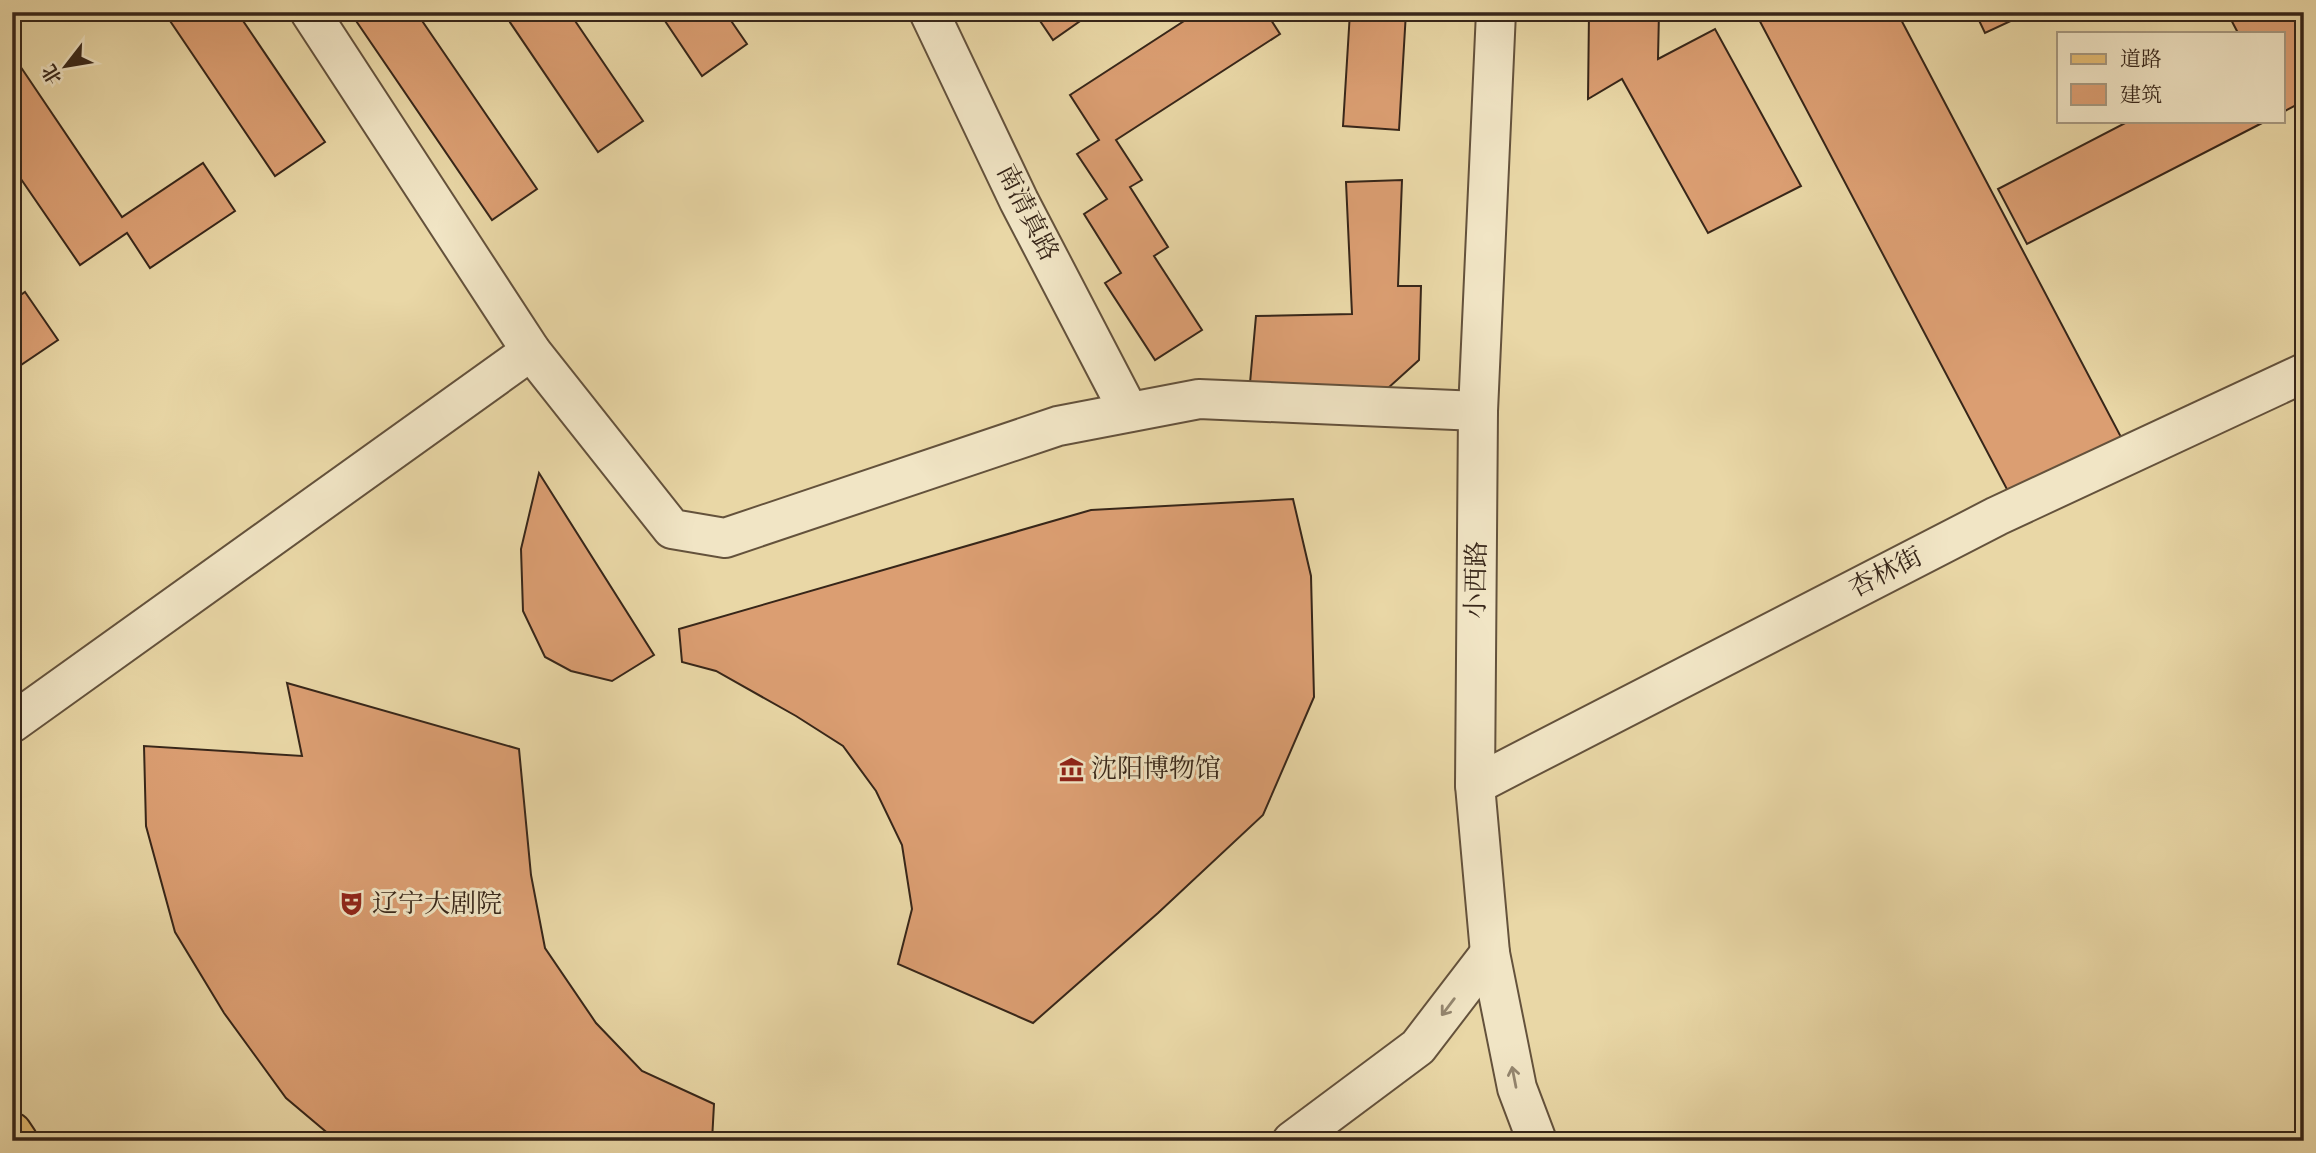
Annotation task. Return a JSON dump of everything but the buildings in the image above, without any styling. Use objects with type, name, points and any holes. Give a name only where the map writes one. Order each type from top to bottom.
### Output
[{"type":"main road","points":[[12,1132],[18,1141]]},
{"type":"street","points":[[310,12],[531,351],[672,529],[724,538],[1058,426],[1199,399],[1478,411]]},
{"type":"street","name":"南清真路","points":[[929,12],[1019,201],[1129,412]]},
{"type":"street","name":"小西路","points":[[1496,12],[1478,411],[1475,785],[1490,953],[1517,1088],[1537,1141]]},
{"type":"street","points":[[12,723],[531,351]]},
{"type":"street","name":"杏林街","points":[[1475,785],[1997,516],[2304,373]]},
{"type":"street","points":[[1292,1141],[1418,1047],[1490,953]]},
{"type":"place","name":"沈阳博物馆","points":[[1071,769]]},
{"type":"place","name":"辽宁大剧院","points":[[352,904]]}]
